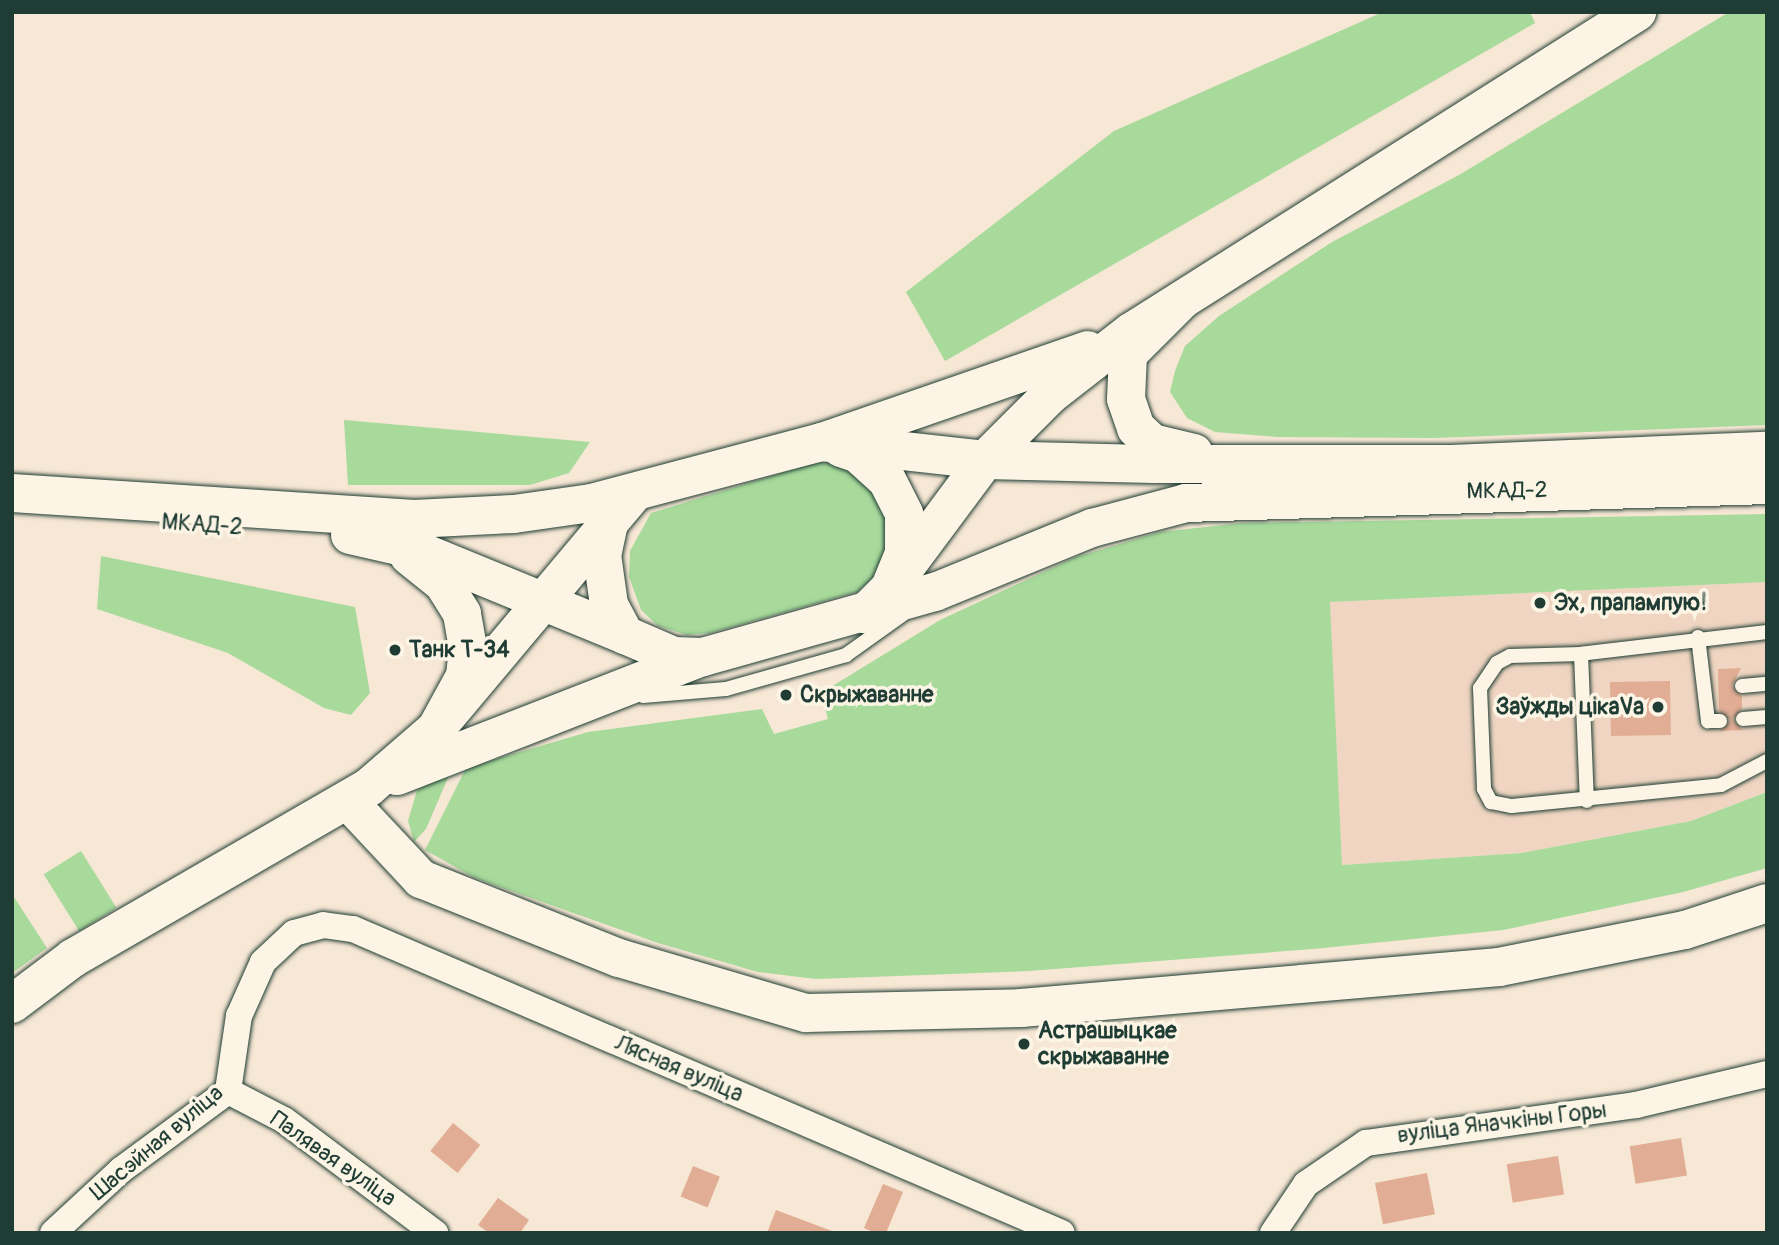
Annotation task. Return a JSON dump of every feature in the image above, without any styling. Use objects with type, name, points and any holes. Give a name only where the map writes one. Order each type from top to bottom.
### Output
[{"type":"main road","points":[[877,601],[985,460],[1050,395],[1131,332],[1637,12]]},
{"type":"main road","points":[[1181,301],[1128,354],[1126,399],[1136,428],[1152,443],[1171,449],[1269,465]]},
{"type":"main road","points":[[12,493],[414,519],[514,514],[635,493],[822,442],[1048,366],[1131,332]]},
{"type":"main road","points":[[822,442],[985,460],[1269,465],[1553,462],[1767,451]]},
{"type":"main road","points":[[822,442],[859,454],[887,480],[904,514],[904,553],[877,601]]},
{"type":"main road","name":"МКАД-2","points":[[12,512],[391,541],[547,601],[674,656],[704,657],[877,601],[935,592],[1092,528],[1186,503],[1248,497],[1767,485]]},
{"type":"main road","points":[[358,794],[436,729],[547,601],[635,493]]},
{"type":"main road","points":[[609,523],[602,580],[625,635]]},
{"type":"main road","points":[[391,541],[443,583],[462,614],[468,648],[465,676],[436,729]]},
{"type":"main road","points":[[12,1004],[73,958],[358,794],[405,772],[704,657]]},
{"type":"main road","points":[[395,856],[387,807],[405,772]]},
{"type":"main road","points":[[358,794],[395,856],[421,879],[594,948],[806,1013],[1021,1008],[1499,967],[1685,930],[1767,903]]},
{"type":"street","name":"Лясная вуліца","points":[[294,933],[323,925],[353,929],[1062,1233]]},
{"type":"street","name":"Шасэйная вуліца","points":[[53,1233],[121,1170],[228,1091],[239,1016],[251,985],[263,962],[294,933]]},
{"type":"street","name":"вуліца Яначкіны Горы","points":[[1273,1233],[1306,1184],[1366,1143],[1636,1105],[1767,1074]]},
{"type":"street","name":"Палявая вуліца","points":[[228,1091],[284,1120],[435,1233]]},
{"type":"lane","points":[[585,701],[726,688],[846,655],[935,592]]},
{"type":"lane","points":[[1767,632],[1698,637],[1581,654],[1510,656],[1497,663],[1480,688],[1483,777],[1491,802],[1512,806],[1587,801],[1721,785],[1767,761]]},
{"type":"lane","points":[[1698,637],[1711,687],[1708,721],[1720,721]]},
{"type":"lane","points":[[1581,654],[1587,801]]},
{"type":"lane","points":[[1742,686],[1767,684]]},
{"type":"lane","points":[[1743,719],[1767,717]]},
{"type":"shaded area","points":[[1767,582],[1767,792],[1691,821],[1522,853],[1342,865],[1329,602]]},
{"type":"green space","points":[[1383,12],[1530,12],[1535,23],[945,361],[906,292],[1114,131]]},
{"type":"green space","points":[[1729,12],[1767,12],[1767,425],[1435,438],[1277,437],[1215,432],[1187,418],[1170,392],[1175,371],[1185,346],[1219,316],[1332,242],[1459,175]]},
{"type":"green space","points":[[344,420],[590,442],[569,473],[530,485],[348,485]]},
{"type":"green space","points":[[817,462],[846,466],[890,510],[885,564],[857,592],[710,633],[687,635],[658,626],[641,610],[629,577],[630,551],[651,513]]},
{"type":"green space","points":[[1767,514],[1767,582],[1330,602],[1342,865],[1522,853],[1691,821],[1767,792],[1767,868],[1683,892],[1503,930],[1313,949],[1029,971],[816,979],[758,972],[658,943],[475,878],[425,850],[466,768],[588,732],[762,709],[774,734],[828,719],[821,693],[940,620],[1076,557],[1160,532],[1242,523]]},
{"type":"green space","points":[[101,556],[355,607],[370,693],[351,715],[324,708],[228,653],[97,609]]},
{"type":"green space","points":[[450,773],[426,829],[414,842],[408,821],[417,790]]},
{"type":"green space","points":[[81,851],[117,908],[79,931],[44,874]]},
{"type":"green space","points":[[12,894],[47,948],[12,973]]},
{"type":"building","points":[[1741,668],[1732,686],[1742,696],[1742,709],[1733,719],[1743,730],[1720,731],[1730,720],[1719,711],[1718,669]]},
{"type":"building","points":[[1670,681],[1671,735],[1611,736],[1610,682]]},
{"type":"building","points":[[453,1123],[480,1145],[458,1173],[430,1151]]},
{"type":"building","points":[[1681,1138],[1687,1176],[1636,1184],[1630,1146]]},
{"type":"building","points":[[1558,1156],[1564,1195],[1513,1203],[1507,1164]]},
{"type":"building","points":[[693,1166],[720,1177],[708,1207],[681,1197]]},
{"type":"building","points":[[1427,1173],[1435,1214],[1383,1224],[1375,1183]]},
{"type":"building","points":[[883,1184],[903,1192],[886,1233],[875,1233],[864,1228]]},
{"type":"building","points":[[498,1198],[529,1220],[520,1233],[489,1233],[478,1225]]},
{"type":"building","points":[[776,1210],[832,1231],[832,1233],[767,1233]]},
{"type":"place","name":"Эх, прапампую!","points":[[1540,603]]},
{"type":"place","name":"Танк Т-34","points":[[395,650]]},
{"type":"place","name":"Скрыжаванне","points":[[786,695]]},
{"type":"place","name":"Заўжды цікаVа","points":[[1658,707]]},
{"type":"place","name":"Астрашыцкае скрыжаванне","points":[[1024,1044]]}]
